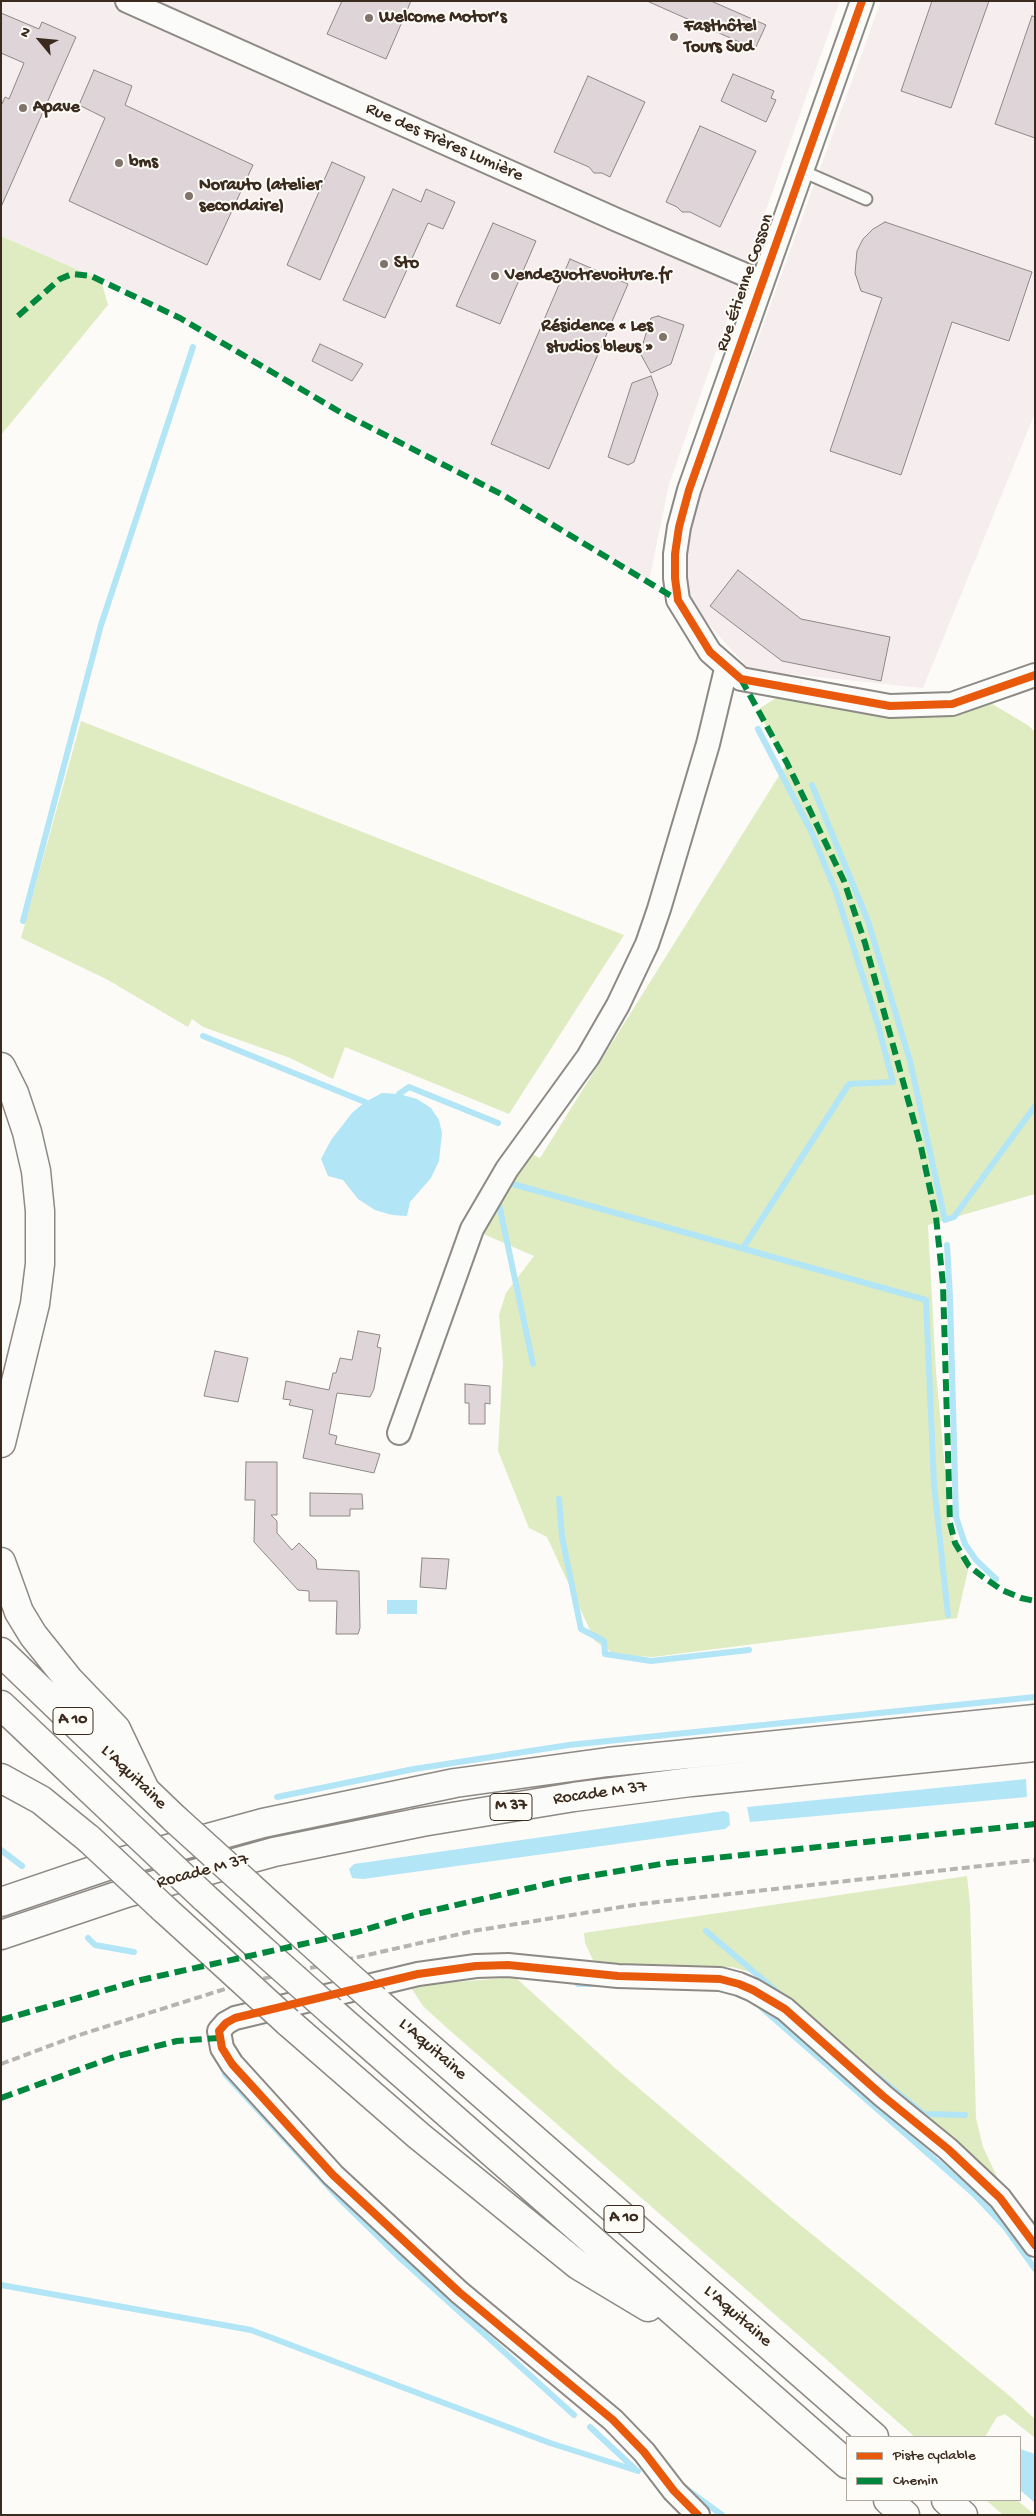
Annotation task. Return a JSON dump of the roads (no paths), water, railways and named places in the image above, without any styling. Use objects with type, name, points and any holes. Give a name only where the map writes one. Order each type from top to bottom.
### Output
[{"type":"highway","points":[[1,1067],[14,1093],[27,1132],[36,1171],[40,1210],[40,1246],[35,1304],[1,1443]]},
{"type":"highway","points":[[1,1562],[19,1612],[33,1634],[64,1673],[116,1729],[145,1790]]},
{"type":"highway","name":"L'Aquitaine","points":[[1,1652],[176,1819],[375,2000],[873,2436]]},
{"type":"highway","name":"A 10","points":[[1,1705],[259,1947],[846,2463]]},
{"type":"highway","name":"Rocade M 37","points":[[1,1902],[113,1864],[263,1823],[455,1783],[618,1761],[1035,1719]]},
{"type":"highway","name":"Rocade M 37","points":[[1,1935],[126,1893],[274,1852],[452,1816],[691,1782],[1035,1748]]},
{"type":"highway","points":[[1,1778],[41,1800],[89,1839],[288,2022],[405,2124],[578,2265],[712,2346]]},
{"type":"highway","points":[[889,2501],[905,2515]]},
{"type":"highway","points":[[947,2501],[963,2515]]},
{"type":"street","name":"Rue des Frères Lumière","points":[[127,1],[617,220],[762,282]]},
{"type":"street","name":"Rue Étienne Cosson","points":[[726,669],[710,652],[678,600],[675,578],[679,527],[689,490],[862,1]]},
{"type":"street","points":[[399,1433],[472,1229],[508,1169],[588,1057],[618,1005],[644,951],[659,908],[708,744],[726,669],[741,679],[890,706],[952,704],[1035,675]]},
{"type":"street","points":[[698,2515],[674,2491],[644,2452],[613,2420],[459,2292],[333,2175],[232,2064],[222,2048],[219,2038],[220,2031],[226,2023],[235,2018],[418,1974],[476,1966],[508,1965],[557,1968],[596,1975],[711,1979],[739,1984],[753,1990],[785,2010],[883,2096],[948,2149],[1000,2198],[1035,2245]]},
{"type":"lane","points":[[802,171],[866,199]]},
{"type":"water","points":[[382,1093],[399,1094],[417,1099],[431,1108],[439,1120],[442,1133],[439,1161],[431,1178],[410,1202],[407,1216],[392,1215],[375,1210],[358,1199],[343,1180],[328,1176],[321,1159],[331,1140],[352,1113],[365,1102]]},
{"type":"water","points":[[387,1600],[417,1600],[417,1614],[387,1614]]},
{"type":"water","points":[[1026,1779],[1027,1797],[750,1822],[747,1807]]},
{"type":"water","points":[[724,1811],[729,1813],[730,1825],[725,1829],[363,1879],[352,1878],[349,1869],[354,1864]]},
{"type":"water","points":[[1021,2449],[1035,2454],[1035,2503],[1021,2491]]},
{"type":"waterway","points":[[23,921],[101,625],[193,347]]},
{"type":"waterway","points":[[743,1248],[849,1084],[893,1082],[878,1025],[836,892],[811,831],[758,729]]},
{"type":"waterway","points":[[812,785],[868,921],[910,1061],[945,1220],[954,1217],[1035,1106]]},
{"type":"waterway","points":[[203,1036],[365,1102]]},
{"type":"waterway","points":[[399,1094],[409,1087],[498,1123]]},
{"type":"waterway","points":[[509,1183],[926,1300],[934,1484],[948,1615]]},
{"type":"waterway","points":[[499,1204],[533,1364]]},
{"type":"waterway","points":[[947,1245],[956,1517],[965,1544],[976,1560],[996,1579]]},
{"type":"waterway","points":[[559,1499],[562,1537],[581,1629],[604,1641],[605,1654],[651,1661],[749,1650]]},
{"type":"waterway","points":[[277,1797],[414,1769],[569,1745],[1035,1697]]},
{"type":"waterway","points":[[1,1850],[22,1866]]},
{"type":"waterway","points":[[706,1931],[781,1995]]},
{"type":"waterway","points":[[88,1938],[95,1945],[134,1952]]},
{"type":"waterway","points":[[578,1984],[592,1984]]},
{"type":"waterway","points":[[762,2008],[974,2194],[1005,2227],[1035,2269]]},
{"type":"waterway","points":[[225,2074],[338,2197],[400,2258],[574,2415]]},
{"type":"waterway","points":[[877,2076],[924,2114],[965,2115]]},
{"type":"waterway","points":[[1,2285],[251,2330],[550,2443],[638,2471]]},
{"type":"waterway","points":[[590,2427],[635,2469]]},
{"type":"waterway","points":[[685,2488],[722,2515]]},
{"type":"railway","points":[[1,2064],[76,2036],[244,1983],[473,1931],[640,1904],[1035,1860]]},
{"type":"place","name":"Welcome Motor’s","points":[[369,18]]},
{"type":"place","name":"Fasthôtel Tours Sud","points":[[674,37]]},
{"type":"place","name":"Apave","points":[[23,108]]},
{"type":"place","name":"bms","points":[[119,163]]},
{"type":"place","name":"Norauto (atelier secondaire)","points":[[189,196]]},
{"type":"place","name":"Sto","points":[[384,264]]},
{"type":"place","name":"Vendezvotrevoiture.fr","points":[[495,276]]},
{"type":"place","name":"Résidence « Les studios bleus »","points":[[663,337]]}]
